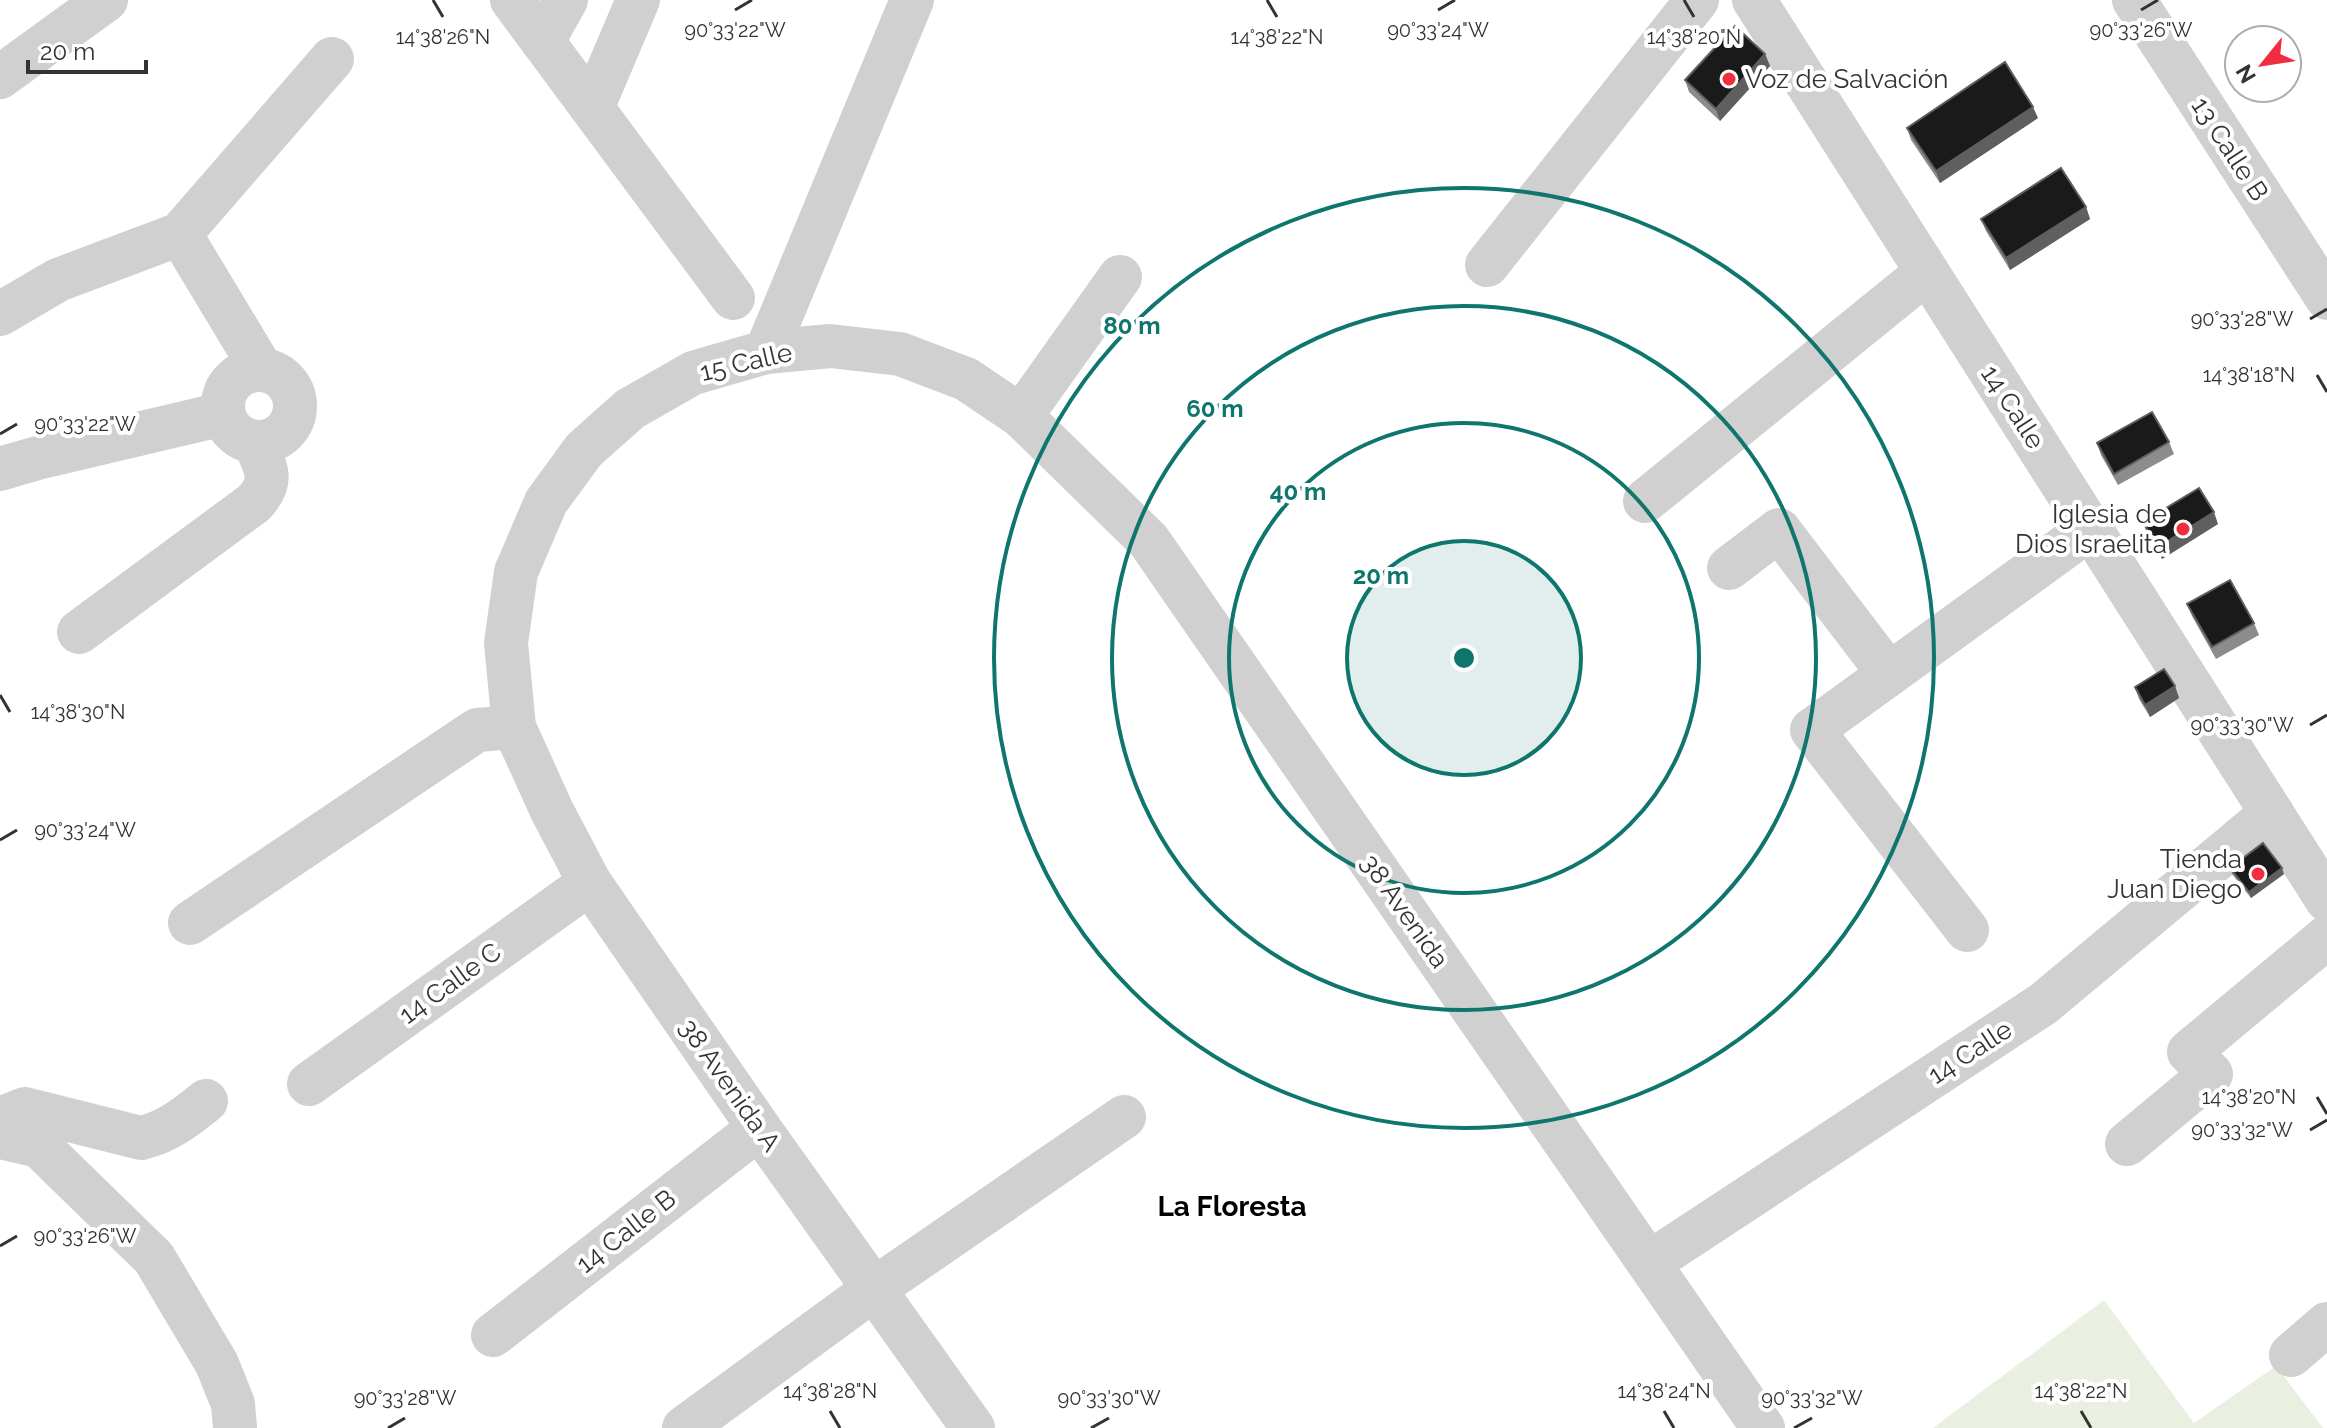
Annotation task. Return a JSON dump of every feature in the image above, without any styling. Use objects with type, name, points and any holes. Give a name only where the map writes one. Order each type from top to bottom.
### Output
[{"type":"street","points":[[0,77],[106,0]]},
{"type":"street","points":[[512,0],[733,298]]},
{"type":"street","points":[[543,41],[566,0]]},
{"type":"street","points":[[593,106],[638,0]]},
{"type":"street","points":[[766,352],[912,0]]},
{"type":"street","points":[[1487,265],[1697,0]]},
{"type":"street","name":"14 Calle","points":[[1754,0],[2327,900]]},
{"type":"street","name":"13 Calle B","points":[[2134,0],[2327,298]]},
{"type":"street","points":[[0,314],[58,280],[180,234],[332,59]]},
{"type":"street","points":[[180,234],[262,370]]},
{"type":"street","points":[[1645,501],[1927,272]]},
{"type":"street","points":[[1021,416],[1120,277]]},
{"type":"street","name":"15 Calle","points":[[514,727],[506,643],[516,572],[546,502],[584,450],[630,409],[693,373],[766,352],[830,346],[900,354],[966,379],[1021,416]]},
{"type":"street","points":[[262,370],[283,379],[295,398],[292,422],[277,438],[255,443],[234,434],[223,414],[225,391],[240,374],[262,370]]},
{"type":"street","points":[[0,469],[223,414]]},
{"type":"street","name":"38 Avenida","points":[[1021,416],[1149,541],[1763,1428]]},
{"type":"street","points":[[79,632],[254,503],[266,490],[268,473],[255,443]]},
{"type":"street","points":[[1967,930],[1812,730],[2091,528]]},
{"type":"street","points":[[1729,568],[1779,530],[1889,674]]},
{"type":"street","points":[[190,923],[477,730],[514,727]]},
{"type":"street","name":"38 Avenida A","points":[[514,727],[552,811],[590,883],[759,1128],[973,1428]]},
{"type":"street","name":"14 Calle","points":[[1649,1263],[2043,1004],[2272,813]]},
{"type":"street","name":"14 Calle C","points":[[309,1084],[590,883]]},
{"type":"street","points":[[2127,1144],[2211,1074],[2189,1052],[2327,937]]},
{"type":"street","points":[[0,1119],[25,1109],[35,1110],[141,1138],[159,1134],[178,1124],[206,1101]]},
{"type":"street","points":[[684,1428],[874,1289],[1124,1117]]},
{"type":"street","name":"14 Calle B","points":[[493,1335],[759,1128]]},
{"type":"street","points":[[0,1137],[39,1146],[154,1258],[217,1364],[233,1404],[235,1428]]},
{"type":"street","points":[[2291,1355],[2327,1324]]},
{"type":"green space","points":[[2104,1300],[2194,1423],[2276,1366],[2323,1428],[1933,1428]]},
{"type":"building","name":"Voz de Salvación","points":[[1735,26],[1765,54],[1716,109],[1685,80]]},
{"type":"building","points":[[2005,62],[2033,107],[1936,171],[1907,128]]},
{"type":"building","points":[[2061,168],[2086,207],[2006,258],[1981,219]]},
{"type":"building","points":[[2152,412],[2169,442],[2114,474],[2097,443]]},
{"type":"building","points":[[2199,488],[2214,512],[2158,547],[2143,522]]},
{"type":"building","points":[[2230,580],[2254,623],[2212,647],[2187,604]]},
{"type":"building","points":[[2164,669],[2175,686],[2145,705],[2135,687]]},
{"type":"building","name":"Tienda Juan Diego","points":[[2263,843],[2282,868],[2249,892],[2230,868]]},
{"type":"place","name":"Voz de Salvación","points":[[1729,79]]},
{"type":"place","name":"Iglesia de Dios Israelita","points":[[2183,529]]},
{"type":"place","name":"Tienda Juan Diego","points":[[2258,874]]},
{"type":"district","name":"La Floresta","points":[[1232,1206]]}]
